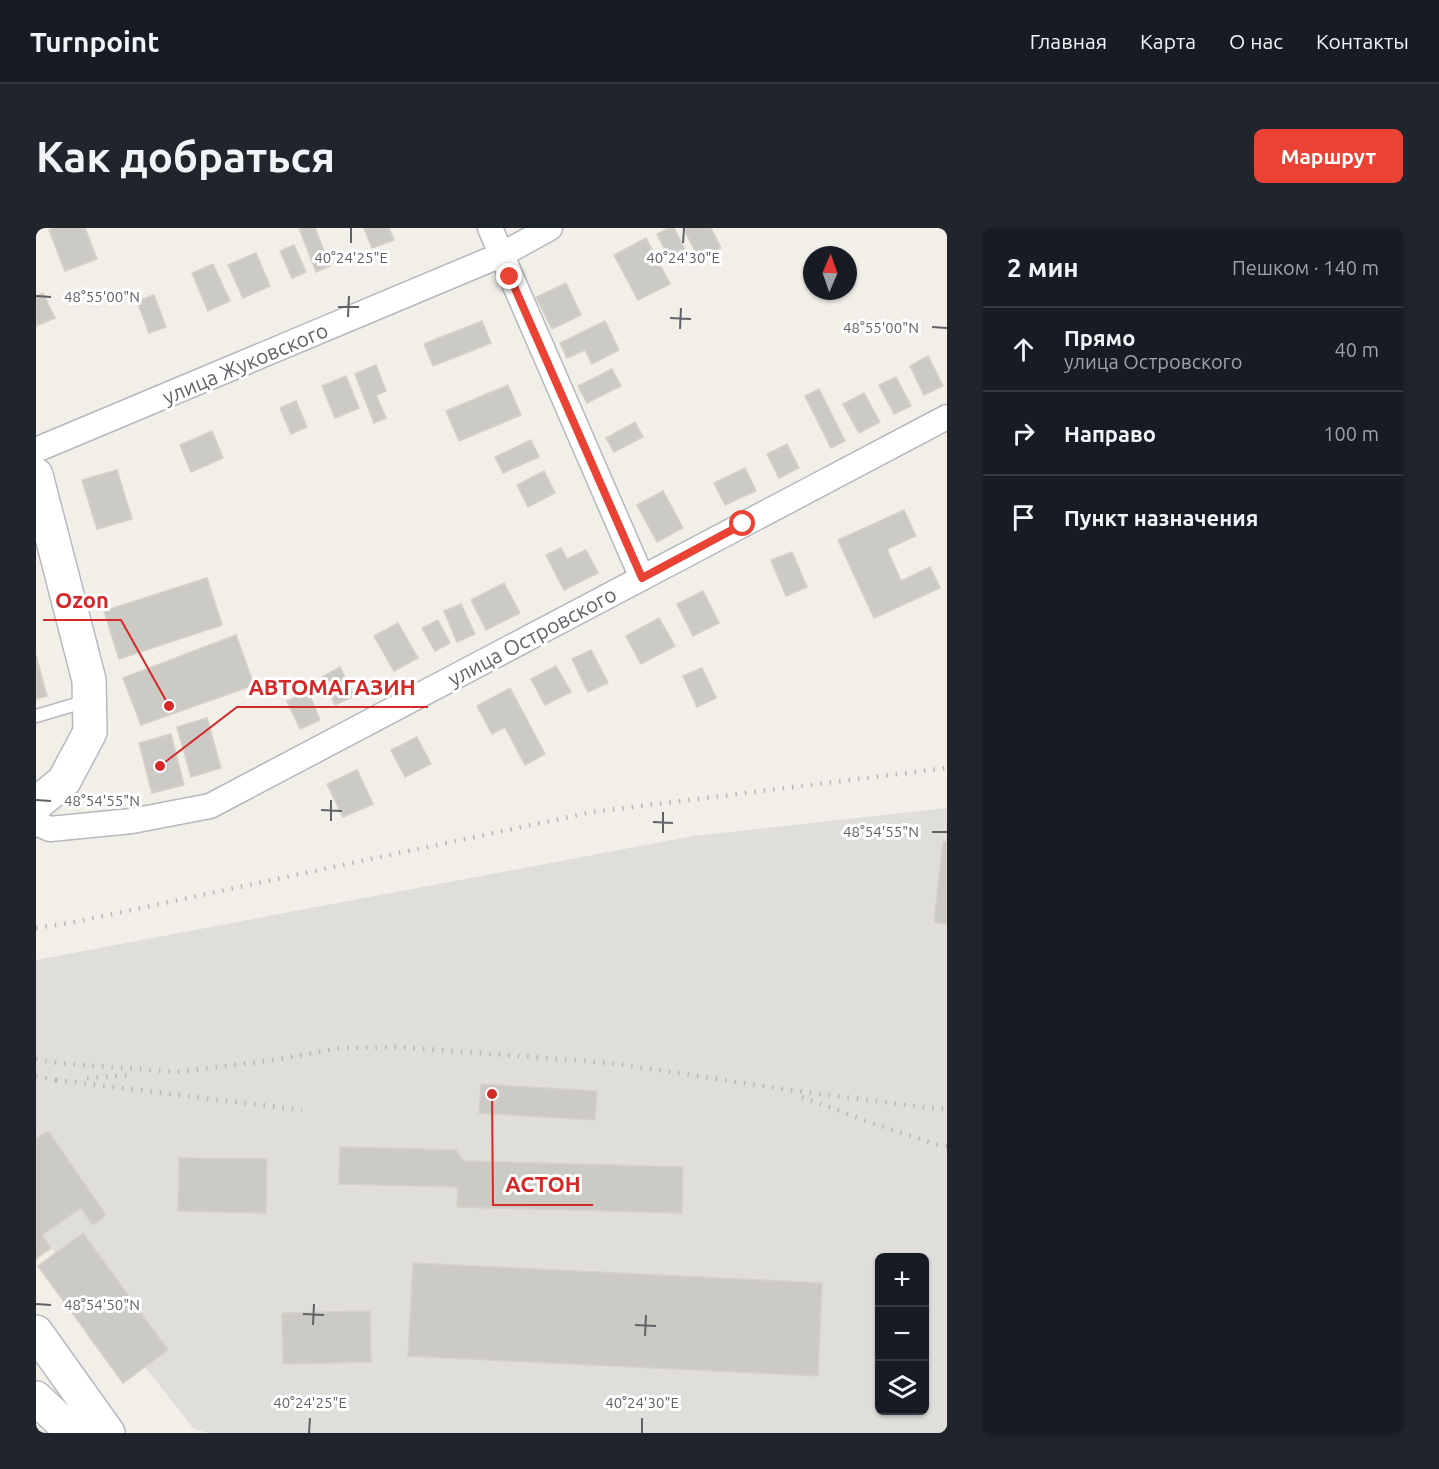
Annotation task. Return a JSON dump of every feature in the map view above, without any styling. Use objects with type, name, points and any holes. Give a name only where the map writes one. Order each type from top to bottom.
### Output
[{"type":"main road","points":[[36,475],[89,680],[90,732],[64,781],[36,804]]},
{"type":"main road","points":[[36,1332],[108,1433]]},
{"type":"main road","points":[[36,1398],[73,1433]]},
{"type":"street","points":[[490,228],[642,578]]},
{"type":"street","name":"улица Жуковского","points":[[36,450],[501,255],[550,228]]},
{"type":"street","name":"улица Островского","points":[[36,823],[50,829],[132,821],[210,806],[947,417]]},
{"type":"lane","points":[[36,716],[89,700]]},
{"type":"shaded area","points":[[947,808],[947,1433],[208,1433],[194,1429],[36,1227],[36,960],[693,836]]},
{"type":"building","points":[[85,228],[97,259],[65,271],[49,230]]},
{"type":"building","points":[[299,228],[315,228],[330,266],[316,272]]},
{"type":"building","points":[[364,228],[389,228],[394,240],[372,248]]},
{"type":"building","points":[[674,228],[686,252],[670,260],[657,234]]},
{"type":"building","points":[[683,228],[711,228],[721,248],[699,258]]},
{"type":"building","points":[[646,238],[670,284],[638,300],[614,255]]},
{"type":"building","points":[[294,245],[306,272],[292,278],[280,251]]},
{"type":"building","points":[[256,253],[270,286],[243,298],[228,265]]},
{"type":"building","points":[[213,264],[230,301],[208,311],[192,273]]},
{"type":"building","points":[[566,283],[581,315],[552,329],[536,297]]},
{"type":"building","points":[[43,293],[55,318],[36,326],[36,296]]},
{"type":"building","points":[[154,295],[166,327],[149,333],[137,301]]},
{"type":"building","points":[[482,321],[491,343],[433,366],[424,344]]},
{"type":"building","points":[[605,321],[619,350],[592,364],[585,350],[567,358],[560,343]]},
{"type":"building","points":[[928,356],[943,386],[924,395],[910,366]]},
{"type":"building","points":[[376,365],[386,391],[376,395],[386,418],[374,423],[355,374]]},
{"type":"building","points":[[612,369],[621,386],[587,403],[578,386]]},
{"type":"building","points":[[346,376],[359,408],[335,418],[322,386]]},
{"type":"building","points":[[896,377],[911,406],[894,414],[879,385]]},
{"type":"building","points":[[508,385],[521,415],[459,441],[446,411]]},
{"type":"building","points":[[819,389],[845,441],[831,448],[805,396]]},
{"type":"building","points":[[864,393],[880,422],[859,433],[843,404]]},
{"type":"building","points":[[296,401],[307,427],[291,434],[280,408]]},
{"type":"building","points":[[635,422],[643,437],[614,452],[606,438]]},
{"type":"building","points":[[212,431],[223,458],[191,472],[180,445]]},
{"type":"building","points":[[531,440],[539,457],[503,473],[495,457]]},
{"type":"building","points":[[787,444],[799,468],[779,478],[767,454]]},
{"type":"building","points":[[745,468],[756,491],[725,505],[714,483]]},
{"type":"building","points":[[117,470],[132,519],[97,529],[82,480]]},
{"type":"building","points":[[544,471],[555,493],[528,507],[517,485]]},
{"type":"building","points":[[663,491],[683,528],[657,542],[637,505]]},
{"type":"building","points":[[904,510],[916,536],[887,549],[901,581],[930,567],[940,588],[874,618],[838,540]]},
{"type":"building","points":[[561,548],[567,559],[586,550],[598,573],[564,590],[546,555]]},
{"type":"building","points":[[792,552],[807,587],[786,596],[771,560]]},
{"type":"building","points":[[207,578],[222,625],[119,659],[104,611]]},
{"type":"building","points":[[504,583],[520,613],[486,630],[471,600]]},
{"type":"building","points":[[703,591],[719,623],[693,636],[677,604]]},
{"type":"building","points":[[461,604],[475,634],[457,642],[444,611]]},
{"type":"building","points":[[659,618],[675,646],[641,664],[626,636]]},
{"type":"building","points":[[438,620],[450,643],[435,651],[422,628]]},
{"type":"building","points":[[398,623],[418,658],[394,671],[374,636]]},
{"type":"building","points":[[236,635],[254,685],[141,725],[123,678]]},
{"type":"building","points":[[591,650],[608,683],[588,692],[572,659]]},
{"type":"building","points":[[36,655],[47,696],[36,699]]},
{"type":"building","points":[[556,666],[571,692],[545,705],[531,679]]},
{"type":"building","points":[[340,667],[354,696],[335,705],[322,677]]},
{"type":"building","points":[[702,668],[716,698],[697,707],[683,676]]},
{"type":"building","points":[[510,688],[545,754],[525,765],[505,727],[492,734],[477,706]]},
{"type":"building","points":[[308,691],[320,720],[300,729],[287,701]]},
{"type":"building","points":[[207,718],[221,768],[191,777],[177,727]]},
{"type":"building","points":[[171,734],[184,785],[152,793],[139,743]]},
{"type":"building","points":[[417,737],[431,764],[405,777],[391,750]]},
{"type":"building","points":[[357,770],[373,804],[343,817],[327,784]]},
{"type":"building","points":[[943,842],[947,842],[947,924],[934,922]]},
{"type":"building","points":[[481,1084],[597,1091],[595,1120],[479,1113]]},
{"type":"building","points":[[48,1131],[106,1215],[93,1225],[81,1208],[42,1235],[51,1248],[36,1259],[36,1139]]},
{"type":"building","points":[[340,1147],[456,1150],[463,1161],[683,1167],[682,1213],[457,1207],[458,1187],[339,1184]]},
{"type":"building","points":[[179,1158],[267,1159],[266,1213],[178,1211]]},
{"type":"building","points":[[83,1233],[168,1350],[123,1383],[38,1266]]},
{"type":"building","points":[[413,1263],[822,1283],[818,1376],[408,1356]]},
{"type":"building","points":[[370,1311],[371,1362],[283,1364],[282,1313]]},
{"type":"railway","points":[[36,928],[75,922],[592,812],[947,768]]},
{"type":"railway","points":[[36,1059],[59,1063],[177,1072],[275,1060],[340,1048],[400,1047],[611,1063],[783,1089],[947,1109]]},
{"type":"railway","points":[[87,1078],[131,1075]]},
{"type":"railway","points":[[36,1076],[63,1080]]},
{"type":"railway","points":[[56,1080],[302,1110]]},
{"type":"railway","points":[[802,1097],[934,1144],[947,1146]]},
{"type":"place","name":"Ozon","points":[[169,706]]},
{"type":"place","name":"АВТОМАГАЗИН","points":[[160,766]]},
{"type":"place","name":"АСТОН","points":[[492,1094]]},
{"type":"route","points":[[510,277],[642,578],[743,524]]}]
